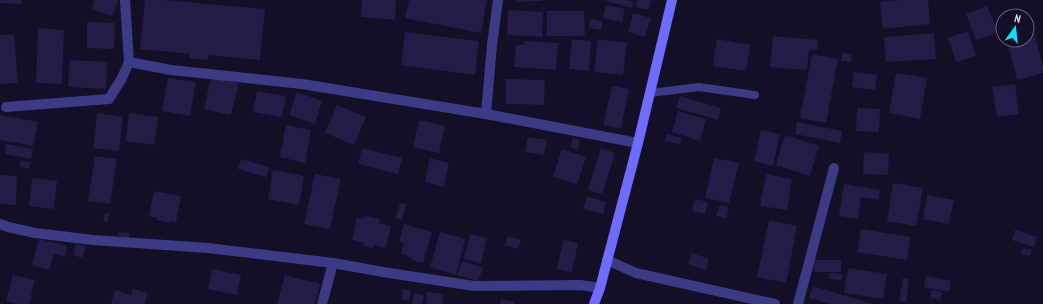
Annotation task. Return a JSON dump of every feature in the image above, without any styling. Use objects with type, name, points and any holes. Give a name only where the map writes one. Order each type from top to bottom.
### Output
[{"type":"main road","points":[[594,304],[600,288],[638,143],[672,0]]},
{"type":"street","points":[[6,107],[109,99],[122,78],[128,62],[125,0]]},
{"type":"street","points":[[486,114],[492,45],[498,0]]},
{"type":"street","points":[[128,62],[171,70],[302,84],[486,114],[638,143]]},
{"type":"street","points":[[798,304],[834,168]]},
{"type":"street","points":[[0,224],[35,233],[93,240],[208,248],[333,263],[474,286],[580,285],[600,288]]},
{"type":"street","points":[[607,260],[636,272],[775,304]]},
{"type":"street","points":[[322,304],[333,263]]},
{"type":"lane","points":[[650,93],[699,88],[755,95]]},
{"type":"building","points":[[0,0],[21,0],[21,4],[0,3]]},
{"type":"building","points":[[94,0],[118,0],[113,16],[92,9]]},
{"type":"building","points":[[145,0],[164,0],[265,9],[260,60],[208,55],[208,60],[189,58],[190,54],[140,49]]},
{"type":"building","points":[[362,0],[396,0],[395,20],[361,17]]},
{"type":"building","points":[[409,0],[487,0],[481,33],[405,18]]},
{"type":"building","points":[[516,0],[542,0],[543,1],[516,2]]},
{"type":"building","points":[[603,0],[625,0],[634,2],[632,8]]},
{"type":"building","points":[[637,0],[651,0],[649,10],[636,7]]},
{"type":"building","points":[[928,0],[930,24],[883,29],[880,2]]},
{"type":"building","points":[[606,5],[625,9],[622,22],[603,18]]},
{"type":"building","points":[[987,6],[995,25],[995,33],[976,40],[966,14]]},
{"type":"building","points":[[508,10],[543,12],[542,37],[507,35]]},
{"type":"building","points":[[547,11],[584,11],[585,36],[547,36]]},
{"type":"building","points":[[633,13],[651,18],[645,37],[628,32]]},
{"type":"building","points":[[591,19],[603,22],[601,30],[589,28]]},
{"type":"building","points":[[87,22],[115,23],[114,49],[87,48]]},
{"type":"building","points":[[38,28],[64,30],[62,84],[36,83]]},
{"type":"building","points":[[968,31],[976,56],[956,62],[948,38]]},
{"type":"building","points":[[405,32],[479,41],[475,75],[401,65]]},
{"type":"building","points":[[934,33],[936,59],[886,62],[884,37]]},
{"type":"building","points":[[14,34],[18,83],[0,84],[0,35]]},
{"type":"building","points":[[1035,35],[1043,73],[1017,80],[1009,48],[1035,48]]},
{"type":"building","points":[[773,36],[818,40],[817,50],[809,50],[807,70],[770,67]]},
{"type":"building","points":[[572,39],[591,41],[589,71],[569,69]]},
{"type":"building","points":[[598,39],[627,43],[623,75],[594,72]]},
{"type":"building","points":[[717,39],[750,45],[746,71],[713,66]]},
{"type":"building","points":[[525,41],[558,43],[556,70],[514,67],[516,45],[524,45]]},
{"type":"building","points":[[842,53],[852,54],[851,62],[841,61]]},
{"type":"building","points":[[812,54],[838,59],[826,123],[800,118]]},
{"type":"building","points":[[70,60],[107,62],[106,89],[68,87]]},
{"type":"building","points":[[854,72],[877,75],[875,90],[852,87]]},
{"type":"building","points":[[896,73],[927,78],[920,119],[889,113]]},
{"type":"building","points":[[211,77],[239,83],[231,115],[204,109]]},
{"type":"building","points":[[168,78],[196,82],[190,116],[162,111]]},
{"type":"building","points":[[506,79],[545,80],[544,105],[506,104]]},
{"type":"building","points":[[1015,84],[1019,114],[997,117],[992,87]]},
{"type":"building","points":[[612,86],[629,89],[621,129],[603,125]]},
{"type":"building","points":[[257,91],[286,96],[282,117],[253,112]]},
{"type":"building","points":[[297,92],[322,101],[315,124],[289,115]]},
{"type":"building","points":[[680,96],[721,108],[718,120],[676,108]]},
{"type":"building","points":[[337,105],[366,117],[354,145],[325,133]]},
{"type":"building","points":[[857,108],[880,109],[879,132],[856,131]]},
{"type":"building","points":[[678,111],[706,119],[700,141],[672,132]]},
{"type":"building","points":[[97,113],[123,117],[119,151],[93,148]]},
{"type":"building","points":[[129,113],[158,117],[154,145],[126,141]]},
{"type":"building","points":[[0,115],[38,122],[33,146],[0,140]]},
{"type":"building","points":[[419,120],[445,126],[439,153],[413,147]]},
{"type":"building","points":[[797,122],[842,131],[840,143],[795,134]]},
{"type":"building","points":[[286,125],[311,130],[305,163],[280,157]]},
{"type":"building","points":[[761,130],[780,134],[773,166],[754,161]]},
{"type":"building","points":[[667,134],[682,138],[680,144],[665,141]]},
{"type":"building","points":[[785,135],[819,146],[810,176],[776,165]]},
{"type":"building","points":[[528,137],[547,140],[544,155],[525,152]]},
{"type":"building","points":[[573,138],[580,140],[578,150],[570,147]]},
{"type":"building","points":[[6,144],[33,149],[31,159],[5,154]]},
{"type":"building","points":[[362,148],[402,158],[398,174],[358,164]]},
{"type":"building","points":[[601,148],[615,153],[602,194],[588,190]]},
{"type":"building","points":[[562,149],[586,157],[577,184],[553,177]]},
{"type":"building","points":[[864,152],[889,154],[888,175],[863,174]]},
{"type":"building","points":[[95,156],[117,159],[110,204],[88,201]]},
{"type":"building","points":[[430,158],[449,163],[444,187],[425,182]]},
{"type":"building","points":[[714,158],[739,163],[729,203],[705,198]]},
{"type":"building","points":[[241,159],[269,167],[266,177],[238,169]]},
{"type":"building","points":[[21,160],[30,162],[29,169],[19,166]]},
{"type":"building","points":[[273,170],[304,176],[299,205],[268,199]]},
{"type":"building","points":[[315,174],[341,179],[330,229],[304,224]]},
{"type":"building","points":[[766,174],[792,179],[787,210],[760,206]]},
{"type":"building","points":[[0,175],[17,176],[16,205],[0,204]]},
{"type":"building","points":[[32,178],[57,181],[54,209],[29,206]]},
{"type":"building","points":[[893,183],[923,188],[916,226],[887,221]]},
{"type":"building","points":[[844,184],[880,190],[879,200],[861,197],[858,219],[839,216]]},
{"type":"building","points":[[154,191],[181,196],[176,222],[171,221],[170,223],[157,220],[158,218],[149,216]]},
{"type":"building","points":[[927,195],[954,200],[949,224],[923,219]]},
{"type":"building","points":[[587,196],[606,202],[603,214],[583,209]]},
{"type":"building","points":[[695,199],[708,202],[705,214],[692,211]]},
{"type":"building","points":[[400,203],[406,204],[402,220],[396,218]]},
{"type":"building","points":[[720,205],[729,208],[726,219],[716,216]]},
{"type":"building","points":[[105,213],[109,214],[107,222],[103,221]]},
{"type":"building","points":[[364,216],[380,219],[379,223],[391,226],[386,248],[374,245],[373,248],[363,246],[364,243],[352,240],[357,218],[363,219]]},
{"type":"building","points":[[769,220],[797,226],[786,283],[757,277]]},
{"type":"building","points":[[404,224],[432,232],[423,263],[412,260],[412,258],[401,254],[404,243],[399,242]]},
{"type":"building","points":[[861,229],[910,237],[907,260],[857,252]]},
{"type":"building","points":[[1015,230],[1037,237],[1034,247],[1012,240]]},
{"type":"building","points":[[119,232],[129,233],[129,238],[119,236]]},
{"type":"building","points":[[440,232],[465,239],[456,275],[430,267]]},
{"type":"building","points":[[470,234],[487,238],[481,263],[464,259]]},
{"type":"building","points":[[508,236],[521,240],[518,249],[505,245]]},
{"type":"building","points":[[39,239],[67,246],[65,257],[54,254],[49,270],[32,265]]},
{"type":"building","points":[[563,240],[578,243],[572,272],[557,269]]},
{"type":"building","points":[[76,244],[86,246],[82,258],[73,255]]},
{"type":"building","points":[[1023,248],[1032,250],[1030,256],[1021,254]]},
{"type":"building","points":[[692,253],[709,259],[706,270],[688,264]]},
{"type":"building","points":[[814,260],[841,260],[841,272],[814,272]]},
{"type":"building","points":[[462,261],[483,268],[478,281],[457,275]]},
{"type":"building","points":[[848,268],[887,274],[883,299],[844,293]]},
{"type":"building","points":[[212,269],[241,275],[237,295],[208,289]]},
{"type":"building","points":[[829,273],[842,274],[842,280],[829,279]]},
{"type":"building","points":[[13,275],[35,280],[29,304],[19,304],[6,301]]},
{"type":"building","points":[[285,275],[320,284],[315,304],[277,304]]},
{"type":"building","points":[[926,276],[951,281],[949,292],[924,287]]},
{"type":"building","points":[[903,278],[909,279],[906,302],[899,301]]},
{"type":"building","points":[[813,286],[873,304],[829,304],[809,298]]},
{"type":"building","points":[[133,289],[148,293],[145,304],[111,304],[115,290],[131,295]]},
{"type":"building","points":[[403,289],[411,290],[409,301],[401,299]]},
{"type":"building","points":[[932,290],[942,292],[940,300],[930,298]]},
{"type":"building","points":[[427,292],[443,294],[442,304],[426,304]]},
{"type":"building","points":[[414,293],[424,295],[422,304],[412,304]]},
{"type":"building","points":[[501,299],[514,302],[514,304],[500,304]]}]
